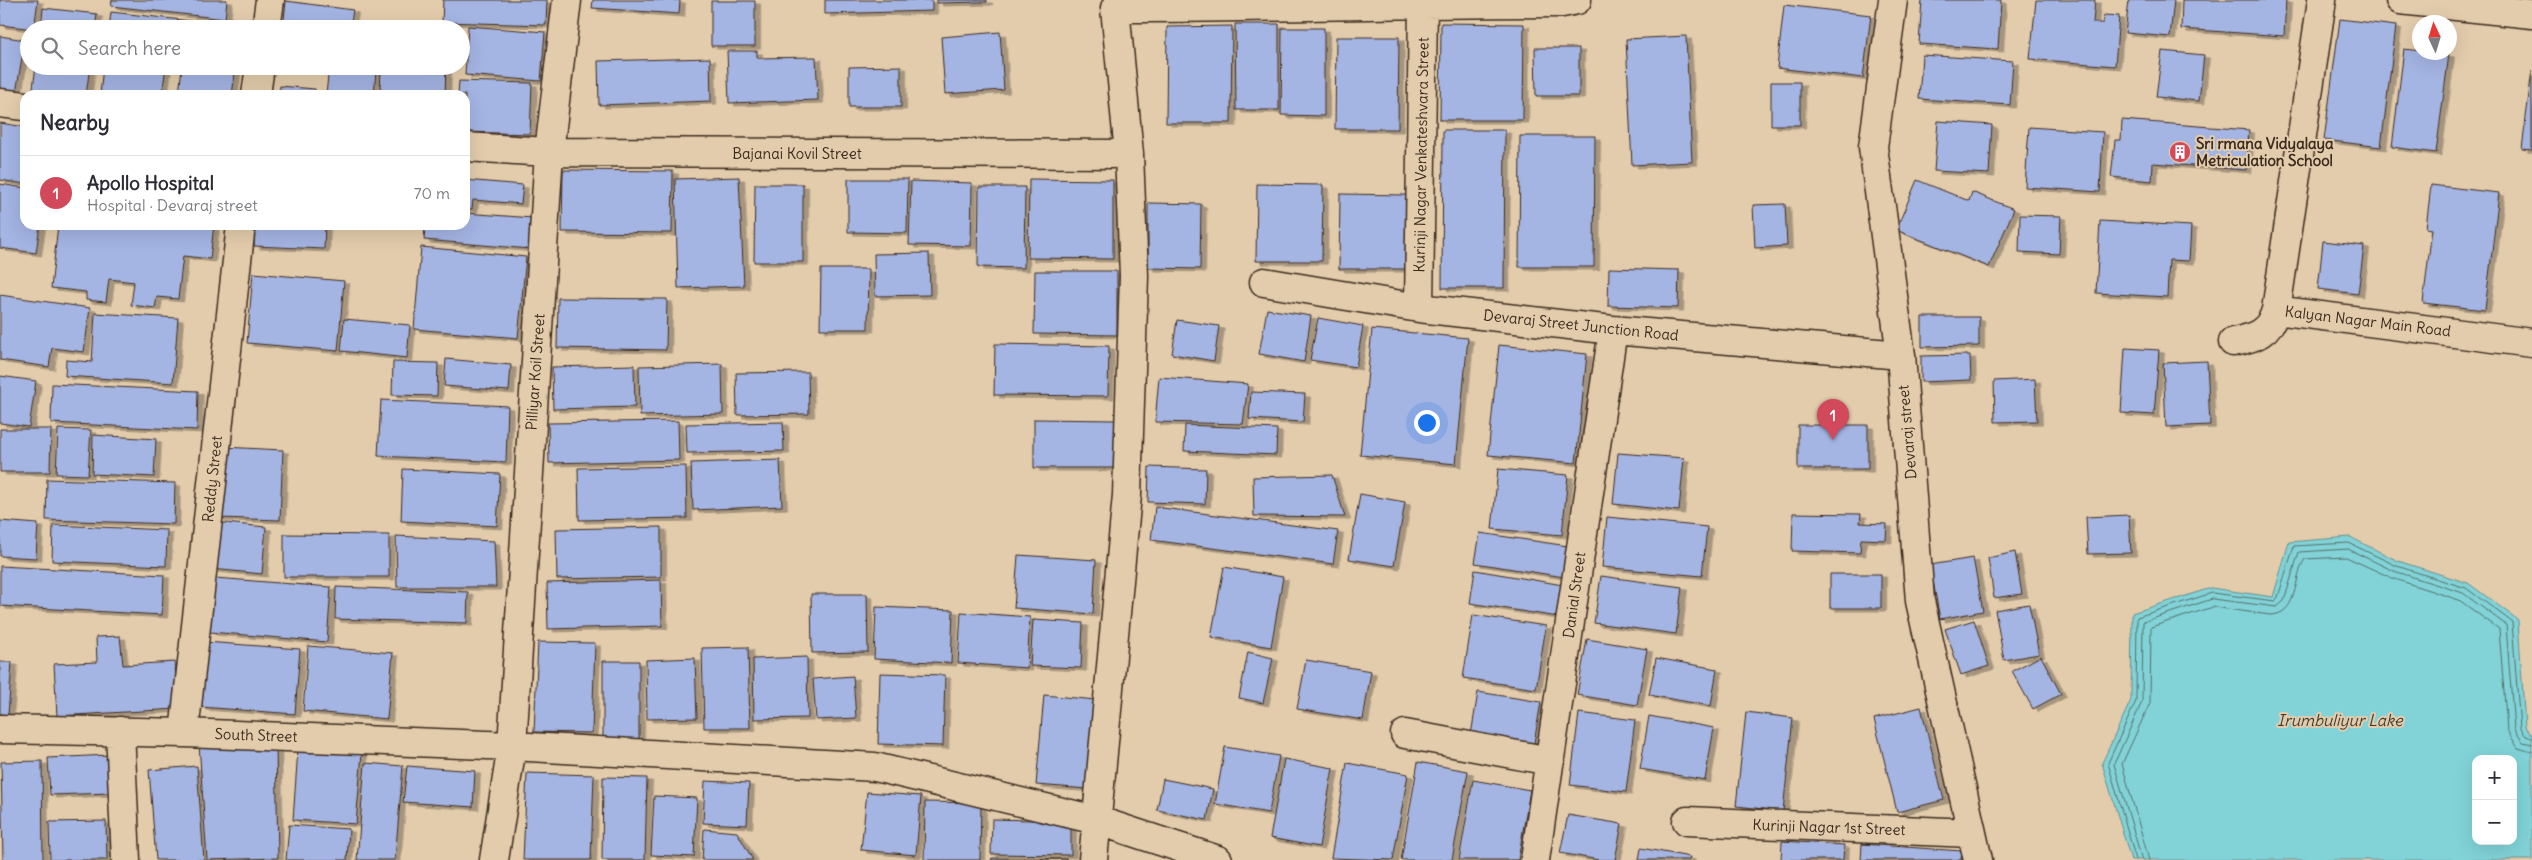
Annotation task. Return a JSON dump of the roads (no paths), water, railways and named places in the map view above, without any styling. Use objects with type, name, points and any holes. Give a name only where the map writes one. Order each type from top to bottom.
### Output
[{"type":"street","points":[[267,20],[270,0]]},
{"type":"street","name":"Pilliyar Koil Street","points":[[494,860],[512,746],[549,152],[567,0]]},
{"type":"street","points":[[1093,860],[1127,495],[1134,276],[1129,154],[1115,8],[1367,6],[1423,3],[1562,3],[1577,0]]},
{"type":"street","name":"Devaraj street","points":[[1893,0],[1873,147],[1901,355],[1920,601],[1978,860]]},
{"type":"street","name":"Kalyan Nagar Main Road","points":[[2322,0],[2276,310],[2532,342]]},
{"type":"street","points":[[2400,0],[2532,14]]},
{"type":"street","name":"Kurinji Nagar Venkateshvara Street","points":[[1420,308],[1423,3]]},
{"type":"street","points":[[257,90],[259,75]]},
{"type":"street","points":[[0,103],[20,105]]},
{"type":"street","name":"Bajanai Kovil Street","points":[[470,147],[549,152],[1129,154]]},
{"type":"street","name":"Reddy Street","points":[[184,732],[240,230]]},
{"type":"street","name":"Devaraj Street Junction Road","points":[[1264,282],[1420,308],[1613,330],[1901,355]]},
{"type":"street","points":[[2233,342],[2250,339],[2265,332],[2273,321],[2276,310]]},
{"type":"street","name":"Danial Street","points":[[1535,860],[1613,330]]},
{"type":"street","name":"South Street","points":[[0,730],[184,732],[512,746],[875,767],[1096,820],[1218,860]]},
{"type":"street","points":[[120,731],[126,860]]},
{"type":"street","points":[[1405,734],[1550,761]]},
{"type":"street","name":"Kurinji Nagar 1st Street","points":[[1687,821],[1971,833]]},
{"type":"water","name":"Irumbuliyur Lake","points":[[2350,537],[2398,561],[2468,583],[2518,620],[2525,727],[2532,735],[2532,860],[2131,860],[2102,763],[2131,700],[2132,613],[2211,588],[2273,597],[2289,542]]},
{"type":"place","name":"Sri rmana Vidyalaya Metriculation School","points":[[2180,152]]},
{"type":"place","name":"Apollo Hospital","points":[[1833,440]]}]
